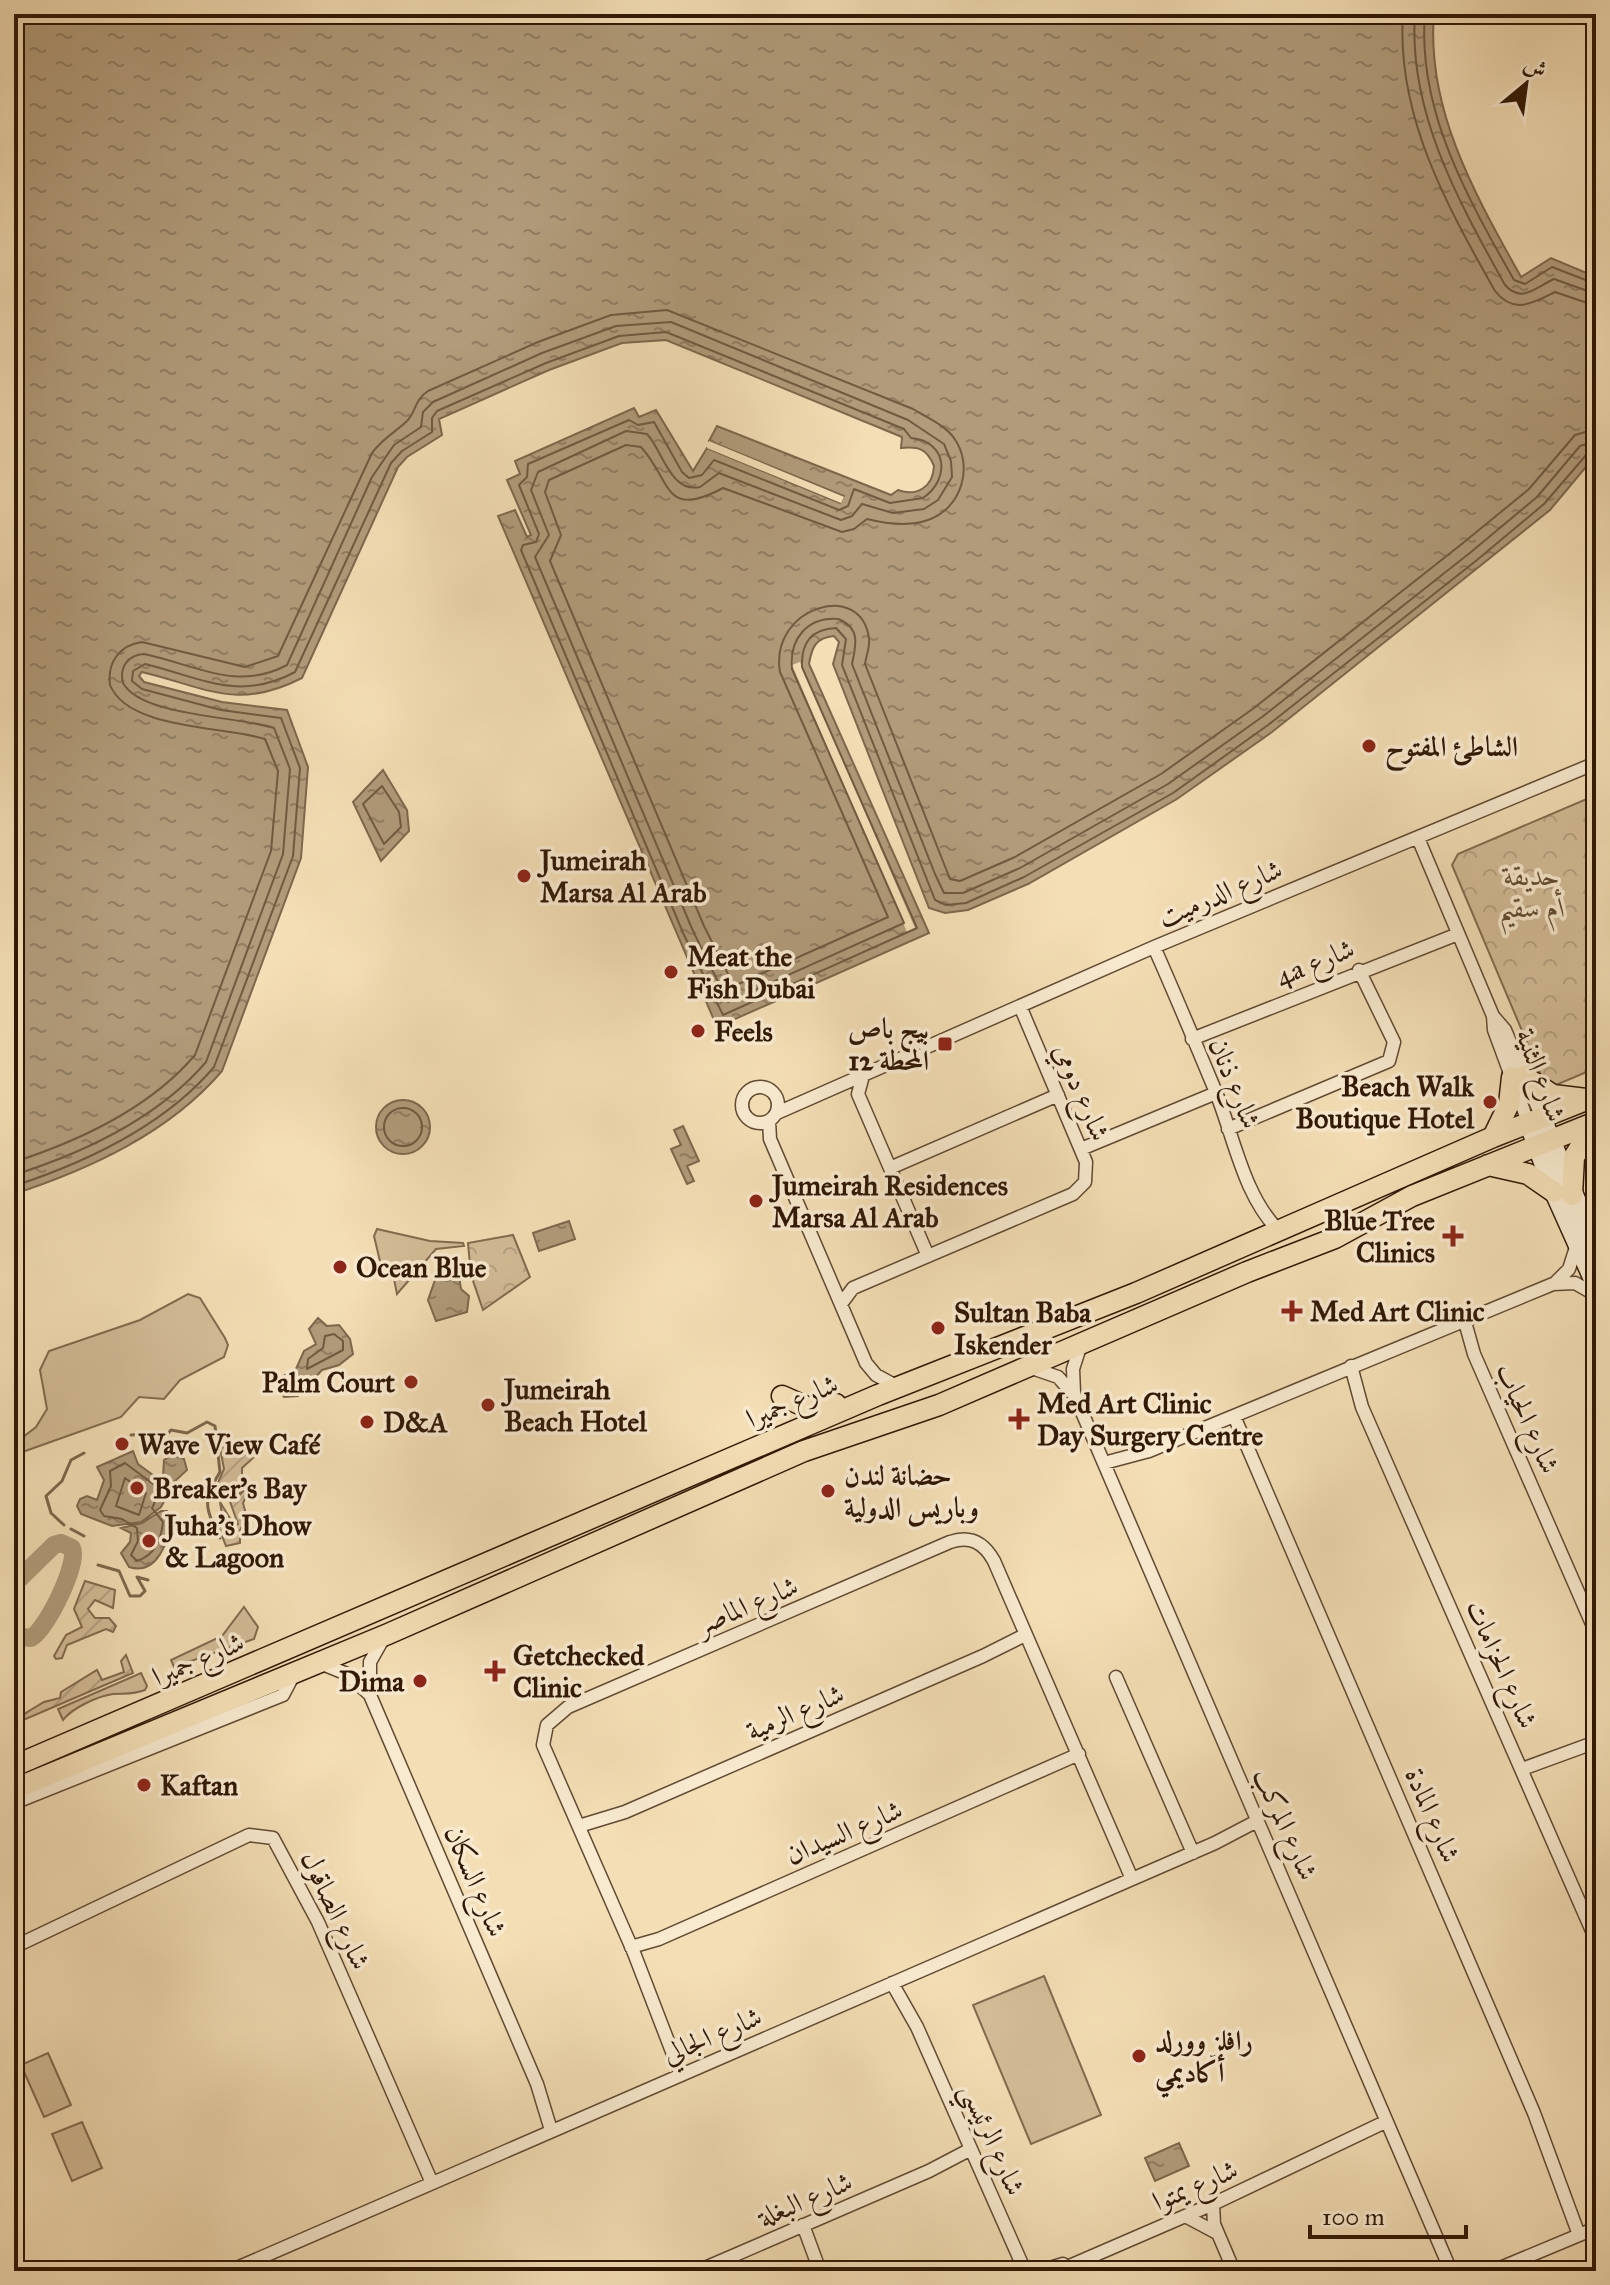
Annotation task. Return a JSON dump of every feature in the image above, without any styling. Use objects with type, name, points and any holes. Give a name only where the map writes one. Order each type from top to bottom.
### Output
[{"type":"main road","points":[[1493,1137],[1518,1076],[1547,1093],[1593,1098]]},
{"type":"main road","name":"شارع جميرا","points":[[14,1766],[878,1395],[1593,1098]]},
{"type":"main road","name":"شارع الثنية","points":[[1535,1120],[1563,1194],[1587,1245],[1596,1286]]},
{"type":"main road","points":[[1488,1165],[1528,1174],[1563,1194],[1574,1157],[1595,1122]]},
{"type":"main road","name":"شارع جميرا","points":[[14,1789],[388,1634],[746,1475],[828,1441],[939,1405],[1335,1238],[1412,1196],[1595,1122]]},
{"type":"main road","points":[[782,1396],[803,1407],[816,1409],[863,1395],[878,1395]]},
{"type":"main road","points":[[828,1441],[826,1434],[829,1427],[864,1411],[878,1395]]},
{"type":"main road","points":[[746,1475],[760,1459],[794,1444],[796,1430]]},
{"type":"main road","points":[[594,1503],[614,1510]]},
{"type":"street","name":"شارع الدرميت","points":[[864,1072],[853,1073],[798,1097],[776,1096],[761,1086],[751,1089],[742,1099],[742,1110],[748,1119],[759,1123],[864,1072],[1154,947],[1596,763]]},
{"type":"street","name":"شارع الثنية","points":[[1418,838],[1493,1016],[1494,1030],[1518,1076],[1535,1120]]},
{"type":"street","name":"4a شارع","points":[[1192,1039],[1359,970],[1458,934]]},
{"type":"street","name":"شارع ذنان","points":[[1154,947],[1216,1093],[1228,1129],[1266,1214],[1279,1231]]},
{"type":"street","points":[[1228,1129],[1389,1061],[1394,1042],[1359,970]]},
{"type":"street","name":"شارع دومي","points":[[853,1288],[1078,1191],[1088,1172],[1081,1149],[1020,1006]]},
{"type":"street","points":[[864,1072],[858,1094],[928,1256]]},
{"type":"street","points":[[838,1086],[858,1094]]},
{"type":"street","points":[[1081,1149],[1216,1093]]},
{"type":"street","points":[[890,1168],[1058,1095]]},
{"type":"street","points":[[776,1096],[770,1139],[869,1368],[898,1387]]},
{"type":"street","points":[[1106,1467],[1553,1284],[1587,1245]]},
{"type":"street","points":[[1553,1284],[1575,1283],[1596,1295]]},
{"type":"street","points":[[832,1284],[853,1288],[841,1304]]},
{"type":"street","name":"شارع الحياب","points":[[1462,1323],[1596,1633]]},
{"type":"street","name":"شارع المركب","points":[[1075,1396],[1073,1369],[1081,1344]]},
{"type":"street","name":"شارع المركب","points":[[1029,1367],[1058,1377],[1075,1396],[1451,2271]]},
{"type":"street","name":"شارع الحزامات","points":[[1346,1368],[1596,1940]]},
{"type":"street","name":"شارع المادة","points":[[1230,1417],[1364,1713],[1568,2199],[1587,2232]]},
{"type":"street","name":"شارع الماصر","points":[[686,2073],[668,2038],[543,1745],[544,1730],[558,1713],[950,1542],[973,1540],[988,1551],[1080,1758],[1128,1881]]},
{"type":"street","name":"شارع السكان","points":[[388,1634],[370,1662],[370,1695],[556,2128]]},
{"type":"street","name":"شارع الرمية","points":[[581,1830],[1027,1639]]},
{"type":"street","name":"شارع السكان","points":[[316,1662],[347,1674],[370,1695]]},
{"type":"street","points":[[14,1803],[283,1695],[296,1670]]},
{"type":"street","points":[[1116,1677],[1193,1853]]},
{"type":"street","points":[[1524,1772],[1596,1742]]},
{"type":"street","name":"شارع السيدان","points":[[633,1950],[1080,1758]]},
{"type":"street","name":"شارع الجالي","points":[[230,2271],[1259,1826]]},
{"type":"street","name":"شارع الصاقول","points":[[14,1947],[249,1835],[273,1838],[318,1922],[428,2185]]},
{"type":"street","name":"شارع الرئيسي","points":[[896,1981],[1025,2271]]},
{"type":"street","name":"شارع يمتوا","points":[[1040,2271],[1070,2263],[1185,2216],[1387,2127]]},
{"type":"street","name":"شارع البغلة","points":[[698,2271],[973,2153]]},
{"type":"street","points":[[1213,2204],[1217,2233],[1234,2271]]},
{"type":"street","points":[[1185,2216],[1217,2233]]},
{"type":"street","points":[[799,2227],[819,2270]]},
{"type":"street","points":[[1497,2271],[1587,2232]]},
{"type":"street","name":"شارع يمتوا","points":[[1058,2271],[1070,2263]]},
{"type":"green space","name":"حديقة أم سقيم","points":[[1596,795],[1596,1068],[1556,1085],[1542,1078],[1452,865],[1458,854]]},
{"type":"green space","points":[[377,1229],[430,1241],[463,1243],[464,1246],[436,1249],[397,1294],[394,1279],[383,1274],[374,1236]]},
{"type":"green space","points":[[513,1235],[530,1277],[483,1310],[471,1275],[468,1243]]},
{"type":"green space","points":[[188,1294],[200,1298],[225,1338],[228,1345],[224,1357],[180,1380],[164,1399],[139,1397],[121,1417],[14,1455],[14,1444],[36,1427],[47,1409],[40,1370],[49,1351],[140,1320]]},
{"type":"green space","points":[[231,1446],[253,1458],[242,1468],[242,1489],[237,1498],[244,1490],[248,1492],[243,1503],[247,1518],[240,1530],[240,1543],[226,1546],[219,1528],[223,1521],[220,1502],[234,1525],[238,1524],[228,1496],[217,1496],[214,1492],[224,1469],[220,1448]]},
{"type":"green space","points":[[85,1581],[115,1590],[113,1608],[95,1600],[88,1609],[95,1618],[109,1618],[116,1626],[113,1632],[106,1629],[67,1645],[62,1658],[56,1659],[54,1656],[66,1635],[82,1627],[74,1609]]},
{"type":"green space","points":[[244,1607],[258,1627],[254,1639],[174,1667],[171,1660],[222,1636]]},
{"type":"green space","points":[[126,1655],[133,1673],[14,1724],[14,1720],[44,1702],[60,1698],[61,1692],[97,1670],[102,1680],[124,1672],[121,1661]]},
{"type":"green space","points":[[141,1673],[147,1686],[145,1690],[100,1697],[79,1707],[63,1720],[58,1709]]},
{"type":"green space","points":[[1044,1976],[1101,2115],[1031,2144],[973,2005]]},
{"type":"green space","points":[[48,2053],[71,2105],[44,2117],[21,2065]]},
{"type":"green space","points":[[82,2122],[102,2168],[72,2181],[52,2134]]},
{"type":"water","points":[[14,14],[1434,14],[1434,50],[1446,118],[1472,184],[1521,277],[1551,258],[1596,277],[1596,455],[1550,510],[1272,732],[1177,799],[1028,884],[968,910],[945,913],[929,908],[833,664],[839,642],[834,636],[819,641],[813,648],[809,664],[929,933],[717,1027],[498,516],[515,510],[527,537],[531,535],[507,480],[520,474],[515,461],[634,408],[639,417],[656,410],[693,471],[707,448],[840,503],[844,496],[709,441],[717,426],[891,495],[898,490],[912,492],[923,488],[931,480],[934,466],[922,450],[901,448],[902,437],[666,340],[622,343],[549,370],[439,419],[442,435],[407,457],[398,467],[302,678],[279,688],[240,695],[204,690],[142,672],[139,676],[144,682],[222,702],[287,710],[308,767],[301,858],[222,1071],[178,1113],[153,1131],[71,1173],[14,1194]]},
{"type":"water","points":[[383,770],[407,810],[409,831],[381,861],[353,802]]},
{"type":"water","points":[[403,1100],[422,1108],[430,1127],[422,1146],[403,1154],[384,1146],[376,1127],[384,1108]]},
{"type":"water","points":[[683,1126],[699,1161],[687,1166],[694,1181],[687,1184],[671,1149],[681,1145],[674,1130]]},
{"type":"water","points":[[569,1221],[575,1239],[539,1251],[533,1233]]},
{"type":"water","points":[[449,1271],[459,1276],[461,1289],[469,1296],[467,1312],[436,1321],[428,1300],[435,1280]]},
{"type":"water","points":[[318,1318],[327,1326],[339,1325],[350,1339],[353,1354],[339,1365],[322,1370],[298,1396],[284,1397],[277,1387],[278,1379],[296,1369],[304,1351],[316,1344],[309,1329]]},
{"type":"water","name":"Breaker's Bay","points":[[133,1451],[138,1464],[157,1478],[163,1476],[164,1460],[172,1455],[184,1459],[187,1470],[175,1481],[161,1507],[141,1522],[112,1526],[81,1514],[77,1506],[80,1499],[87,1496],[97,1500],[104,1480],[97,1467]]},
{"type":"water","name":"Juha’s Dhow & Lagoon","points":[[161,1511],[167,1511],[171,1519],[160,1555],[147,1566],[129,1567],[121,1553],[130,1542],[131,1533],[121,1528],[142,1523]]},
{"type":"water","points":[[1179,2143],[1189,2166],[1155,2181],[1145,2158]]},
{"type":"pier","points":[[709,441],[844,497],[841,503],[707,448]]},
{"type":"pier","points":[[800,662],[915,928],[907,932],[792,665]]},
{"type":"waterway","points":[[131,1435],[144,1434],[160,1442],[171,1430],[187,1433],[207,1422],[215,1426],[220,1472],[210,1491],[208,1505],[220,1538]]},
{"type":"waterway","points":[[64,1525],[51,1513],[46,1496],[62,1481],[71,1460],[84,1453]]},
{"type":"waterway","points":[[71,1529],[84,1536]]},
{"type":"waterway","points":[[14,1584],[54,1545],[61,1543],[72,1548],[71,1567],[53,1610],[31,1638],[14,1636]]},
{"type":"waterway","points":[[98,1565],[119,1571],[130,1596],[140,1596],[145,1591],[137,1577],[148,1580]]},
{"type":"place","name":"الشاطئ المفتوح","points":[[1369,746]]},
{"type":"place","name":"Jumeirah Marsa Al Arab","points":[[524,876]]},
{"type":"place","name":"Meat the Fish Dubai","points":[[671,972]]},
{"type":"place","name":"Feels","points":[[698,1031]]},
{"type":"place","name":"بيج باص المحطة 12","points":[[945,1044]]},
{"type":"place","name":"Beach Walk Boutique Hotel","points":[[1490,1102]]},
{"type":"place","name":"Jumeirah Residences Marsa Al Arab","points":[[756,1201]]},
{"type":"place","name":"Blue Tree Clinics","points":[[1453,1236]]},
{"type":"place","name":"Ocean Blue","points":[[340,1267]]},
{"type":"place","name":"Med Art Clinic","points":[[1292,1311]]},
{"type":"place","name":"Sultan Baba Iskender","points":[[938,1328]]},
{"type":"place","name":"Palm Court","points":[[411,1382]]},
{"type":"place","name":"Jumeirah Beach Hotel","points":[[488,1405]]},
{"type":"place","name":"Med Art Clinic Day Surgery Centre","points":[[1019,1419]]},
{"type":"place","name":"D&A","points":[[367,1422]]},
{"type":"place","name":"Wave View Café","points":[[122,1444]]},
{"type":"place","name":"Breaker's Bay","points":[[137,1488]]},
{"type":"place","name":"حضانة لندن وباريس الدولية","points":[[828,1491]]},
{"type":"place","name":"Juha’s Dhow & Lagoon","points":[[149,1541]]},
{"type":"place","name":"Getchecked Clinic","points":[[495,1671]]},
{"type":"place","name":"Dima","points":[[420,1681]]},
{"type":"place","name":"Kaftan","points":[[144,1785]]},
{"type":"place","name":"رافلز وورلد أكاديمي","points":[[1139,2056]]}]
